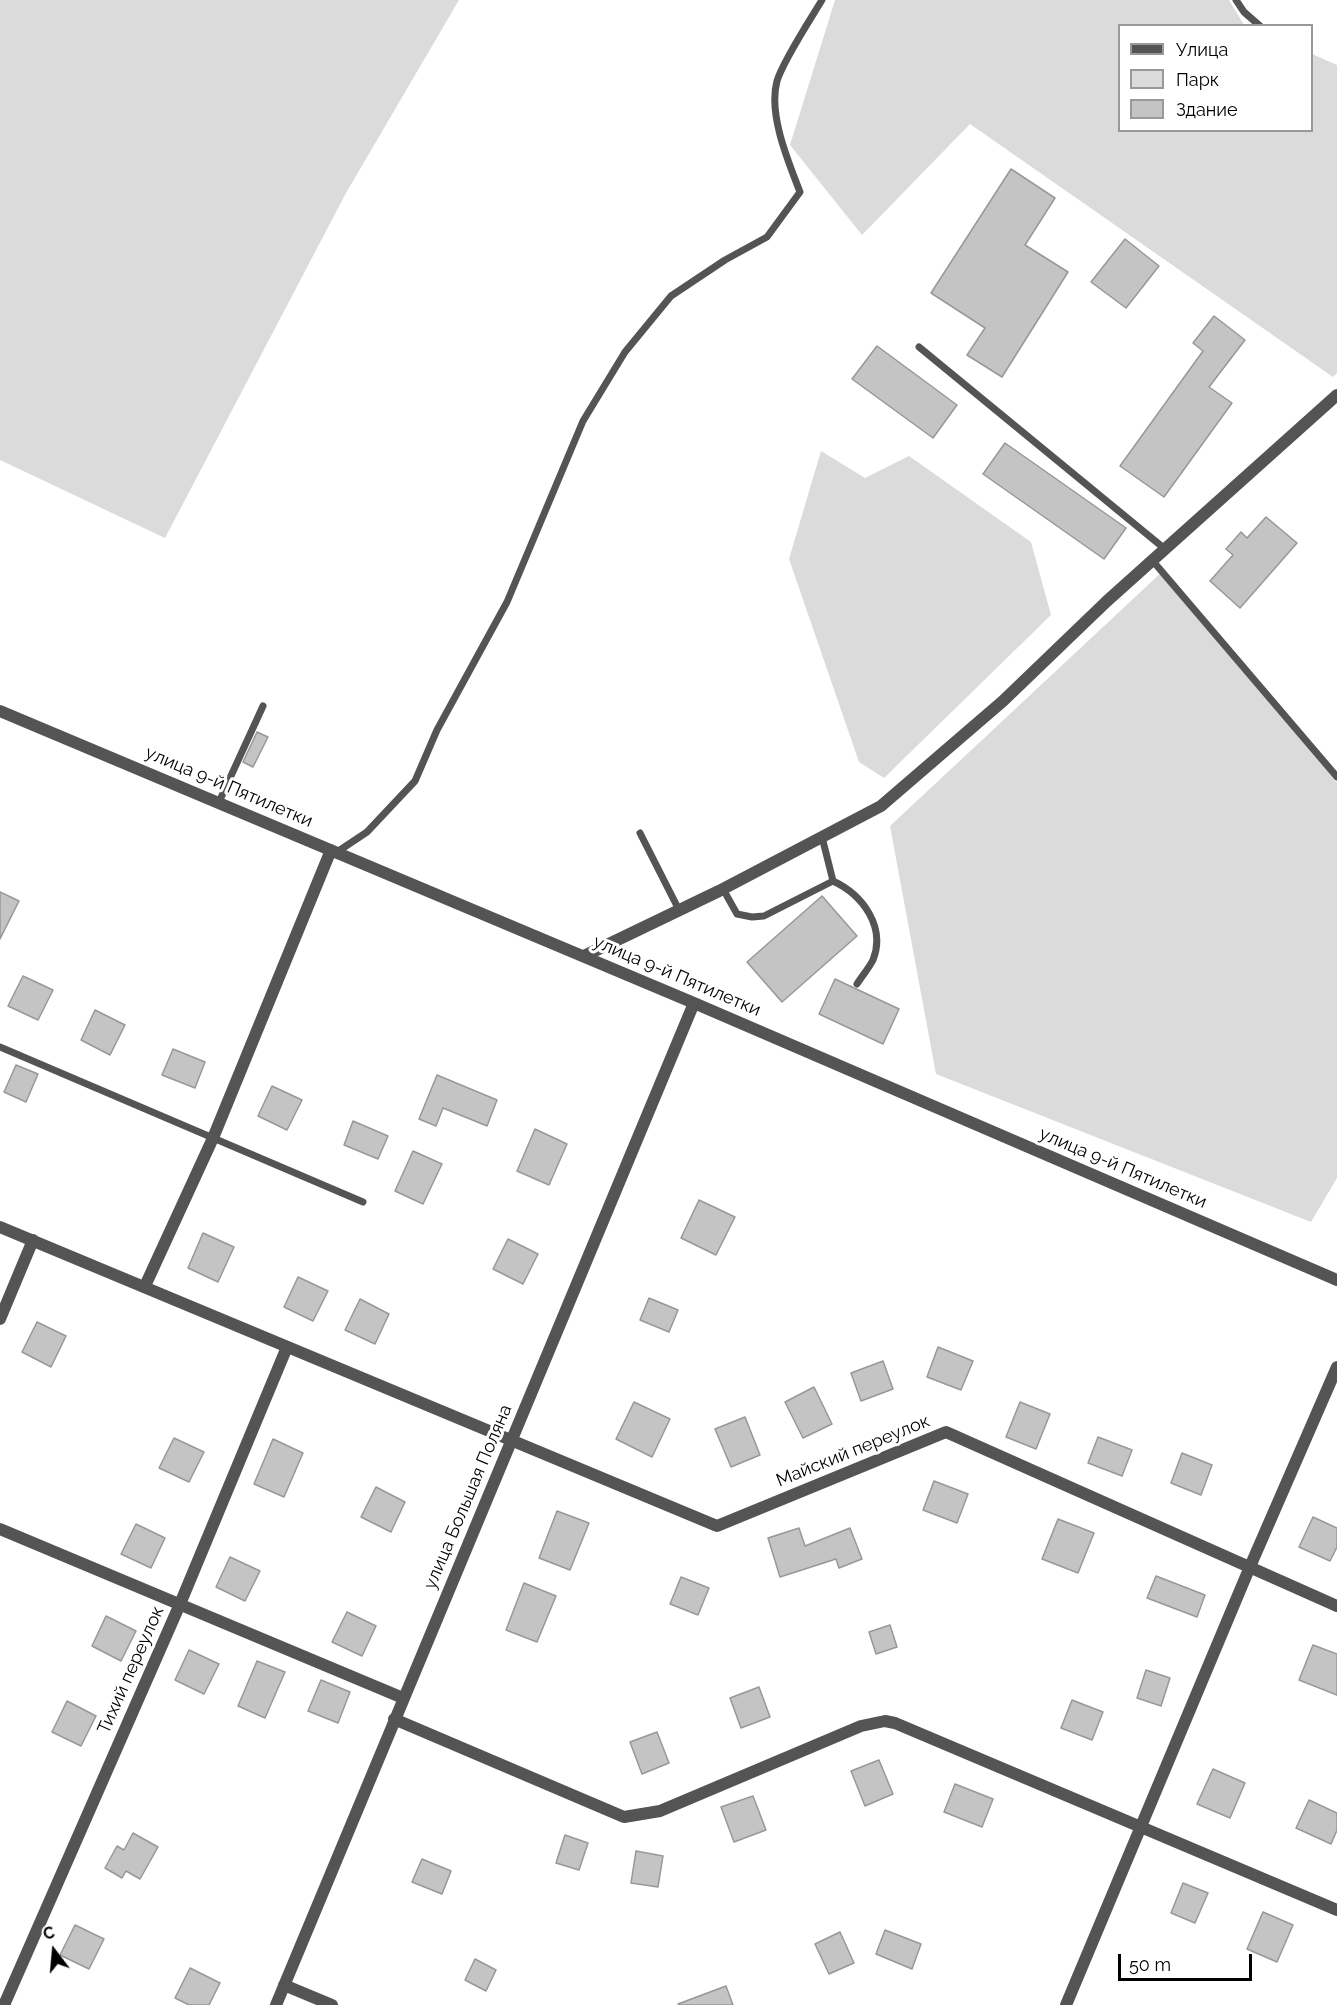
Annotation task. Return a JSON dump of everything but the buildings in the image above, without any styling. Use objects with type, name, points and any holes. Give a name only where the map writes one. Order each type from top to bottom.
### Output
[{"type":"street","points":[[584,956],[723,889],[881,806],[1003,701],[1152,560],[1337,395]]},
{"type":"street","name":"улица 9-й Пятилетки","points":[[0,711],[584,956],[1337,1280]]},
{"type":"street","points":[[145,1287],[213,1138],[334,851]]},
{"type":"street","name":"улица Большая Поляна","points":[[276,2005],[694,1003]]},
{"type":"street","name":"Майский переулок","points":[[0,1227],[717,1526],[946,1432],[1249,1569],[1337,1606]]},
{"type":"street","points":[[0,1319],[33,1239]]},
{"type":"street","name":"Тихий переулок","points":[[4,2005],[180,1604],[287,1347]]},
{"type":"street","points":[[1066,2005],[1249,1569],[1337,1367]]},
{"type":"street","points":[[0,1529],[403,1698]]},
{"type":"street","points":[[394,1719],[624,1817],[660,1810],[861,1726],[885,1721],[895,1723],[1337,1910]]},
{"type":"street","points":[[284,1985],[332,2005]]},
{"type":"lane","points":[[334,851],[367,832],[415,781],[436,730],[507,602],[583,421],[625,352],[671,296],[725,260],[767,237],[800,192],[783,149],[776,112],[777,81],[822,0]]},
{"type":"lane","points":[[1236,0],[1244,12],[1258,24]]},
{"type":"lane","points":[[919,347],[1165,549]]},
{"type":"lane","points":[[1152,560],[1337,777]]},
{"type":"lane","points":[[219,802],[262,706]]},
{"type":"lane","points":[[640,833],[679,910]]},
{"type":"lane","points":[[822,837],[833,881],[845,887],[866,907],[878,934],[873,960],[857,984]]},
{"type":"lane","points":[[723,889],[737,914],[752,917],[764,916],[833,881]]},
{"type":"lane","points":[[0,1047],[363,1202]]},
{"type":"green space","points":[[0,0],[459,0],[346,193],[165,538],[0,460]]},
{"type":"green space","points":[[835,0],[1229,0],[1243,24],[1118,24],[1118,132],[1313,132],[1313,54],[1337,65],[1337,373],[1333,377],[970,124],[862,235],[790,145]]},
{"type":"green space","points":[[821,451],[865,478],[909,456],[1031,542],[1051,615],[884,778],[859,762],[789,559]]},
{"type":"green space","points":[[1164,570],[1337,783],[1337,1178],[1311,1222],[936,1074],[890,826]]}]
